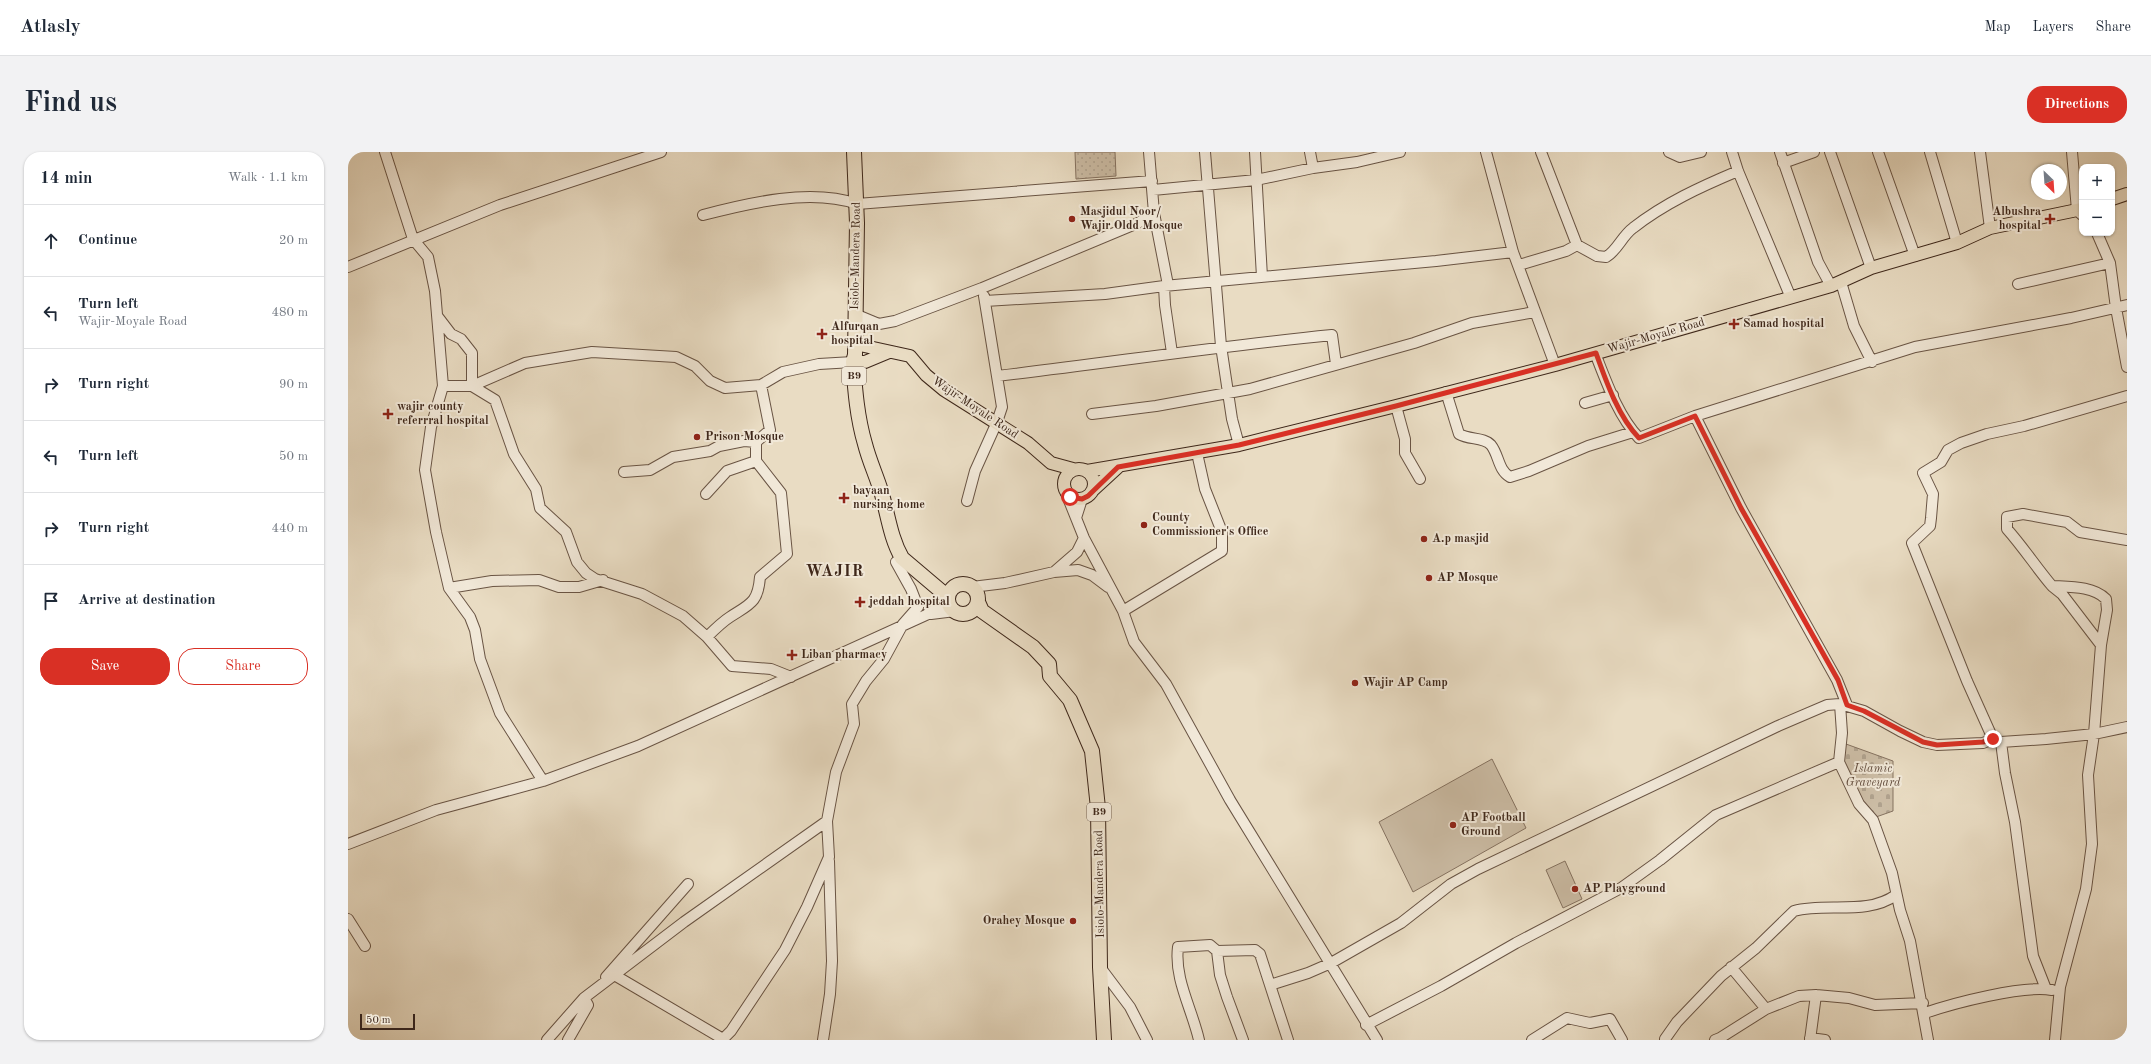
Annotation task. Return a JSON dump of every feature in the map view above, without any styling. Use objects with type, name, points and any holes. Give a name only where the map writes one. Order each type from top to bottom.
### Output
[{"type":"highway","name":"Isiolo-Mandera Road","points":[[854,152],[857,204],[855,344],[853,362],[857,408],[865,444],[881,491],[890,531],[902,558],[930,580],[955,606],[978,619],[997,623]]},
{"type":"highway","name":"Isiolo-Mandera Road","points":[[930,580],[972,593],[982,611],[1033,647],[1049,664],[1050,676],[1070,700],[1092,751],[1098,808],[1100,967],[1104,1040]]},
{"type":"highway","points":[[952,589],[972,593],[974,609],[955,606],[952,589]]},
{"type":"main road","points":[[2115,198],[2127,194]]},
{"type":"main road","name":"Wajir-Moyale Road","points":[[1087,471],[1118,467],[1239,445],[1555,365],[1836,284],[1871,268],[1915,256],[1957,242],[1990,228],[2079,211]]},
{"type":"main road","name":"Wajir-Moyale Road","points":[[855,344],[889,352],[899,352],[910,356],[926,374],[944,390],[997,422],[1028,443],[1051,463],[1073,470]]},
{"type":"main road","points":[[853,362],[865,362],[889,352]]},
{"type":"main road","points":[[1051,463],[1070,497],[1082,499],[1118,467]]},
{"type":"main road","points":[[1065,488],[1065,478],[1073,470],[1080,468],[1087,471],[1094,481],[1093,490]]},
{"type":"street","points":[[385,152],[413,239],[428,257],[435,291],[443,386],[431,427],[426,470],[436,532],[449,588],[470,617],[475,630],[480,659],[500,714],[543,781]]},
{"type":"street","points":[[348,267],[413,239],[507,203],[662,152]]},
{"type":"street","points":[[1149,152],[1154,213],[1166,286],[1164,306],[1172,353]]},
{"type":"street","points":[[1205,152],[1221,346],[1232,419],[1239,445]]},
{"type":"street","points":[[1255,152],[1262,277]]},
{"type":"street","points":[[1310,152],[1313,168]]},
{"type":"street","points":[[703,215],[772,200],[843,199],[857,204],[1256,180],[1313,168],[1357,162],[1400,152]]},
{"type":"street","points":[[1486,152],[1514,252],[1555,365]]},
{"type":"street","points":[[1541,152],[1577,245],[1602,258],[1608,256],[1626,234],[1661,208],[1699,187],[1738,171]]},
{"type":"street","points":[[1669,152],[1680,157],[1701,152]]},
{"type":"street","points":[[1732,152],[1738,171],[1791,298]]},
{"type":"street","points":[[1780,152],[1818,262],[1836,284],[1854,326],[1872,362]]},
{"type":"street","points":[[1783,163],[1814,152]]},
{"type":"street","points":[[1830,152],[1871,268]]},
{"type":"street","points":[[1878,152],[1915,256]]},
{"type":"street","points":[[1930,152],[1957,242]]},
{"type":"street","points":[[1980,152],[1990,228]]},
{"type":"street","points":[[2072,152],[2079,204]]},
{"type":"street","points":[[2074,167],[2079,175]]},
{"type":"street","points":[[855,314],[879,324],[895,321],[982,288],[1138,223],[1154,213]]},
{"type":"street","points":[[2097,236],[2110,262],[2116,308],[2127,367]]},
{"type":"street","points":[[1519,265],[1566,251],[1577,245]]},
{"type":"street","points":[[985,301],[1104,294],[1166,286],[1436,261],[1514,252]]},
{"type":"street","points":[[2018,284],[2110,262]]},
{"type":"street","points":[[967,501],[975,471],[997,422],[1002,407],[982,288]]},
{"type":"street","points":[[1596,353],[1613,395],[1633,432],[1639,438],[1695,416],[1872,362],[1915,347],[2127,305]]},
{"type":"street","points":[[1092,414],[1156,406],[1228,393],[1310,373],[1336,364],[1414,343],[1472,323],[1535,312]]},
{"type":"street","points":[[438,316],[451,334],[461,339],[472,353],[472,386]]},
{"type":"street","points":[[996,376],[1221,346],[1332,335],[1336,364]]},
{"type":"street","points":[[443,386],[472,386],[525,363],[592,352],[676,357],[695,366],[710,381],[724,388],[761,385],[783,372],[819,364],[853,362]]},
{"type":"street","points":[[624,472],[650,470],[673,457],[710,451],[719,446],[744,441],[756,442],[770,430],[761,385]]},
{"type":"street","points":[[472,386],[494,400],[514,454],[536,489],[540,508],[566,532],[577,562],[591,576],[642,594],[683,616],[707,637],[732,666],[771,668],[791,677]]},
{"type":"street","points":[[1446,392],[1459,434],[1471,439],[1485,441],[1491,445],[1503,473],[1510,477],[1529,471],[1588,446],[1633,432]]},
{"type":"street","points":[[1585,403],[1613,395]]},
{"type":"street","points":[[2046,989],[2033,956],[2015,822],[1997,741],[1967,681],[1912,543],[1930,526],[1933,494],[1923,473],[1941,462],[1948,450],[1961,443],[1987,434],[2024,426],[2127,396]]},
{"type":"street","points":[[1396,406],[1405,439],[1405,453],[1420,479]]},
{"type":"street","points":[[1695,416],[1741,508],[1838,680],[1843,704],[1839,762],[1859,804],[1873,820],[1892,872],[1896,895],[1910,941],[1925,1013],[1928,1040]]},
{"type":"street","points":[[707,637],[729,617],[752,603],[759,591],[760,577],[787,554],[781,493],[756,461],[756,442]]},
{"type":"street","points":[[1123,610],[1222,551],[1222,532],[1205,489],[1197,453]]},
{"type":"street","points":[[706,494],[727,471],[756,461]]},
{"type":"street","points":[[1065,488],[1084,538],[1109,588],[1123,610],[1134,642],[1166,684],[1230,800],[1331,962],[1366,1025],[1377,1040]]},
{"type":"street","points":[[1076,518],[1082,499]]},
{"type":"street","points":[[2101,645],[2062,594],[2052,586],[2038,569],[2030,555],[2007,529],[2007,517],[2023,514],[2067,522],[2080,532],[2127,540]]},
{"type":"street","points":[[1054,572],[1077,552],[1084,538]]},
{"type":"street","points":[[823,1040],[830,994],[832,961],[827,821],[836,772],[854,724],[852,704],[866,681],[884,659],[904,624],[918,607],[911,589],[896,562],[902,558]]},
{"type":"street","points":[[972,593],[1005,583],[1054,572],[1078,570],[1092,575],[1109,588]]},
{"type":"street","points":[[449,588],[492,581],[539,580],[560,587],[579,587],[603,580]]},
{"type":"street","points":[[2052,586],[2092,590],[2100,593],[2106,599],[2107,610],[2101,645],[2094,734],[2088,775],[2091,851],[2086,889],[2060,992],[2055,1040]]},
{"type":"street","points":[[348,844],[436,810],[543,781],[638,746],[904,624],[955,606]]},
{"type":"street","points":[[1270,985],[1308,973],[1331,962],[1401,923],[1451,884],[1478,869],[1778,726],[1827,705],[1843,704],[1864,711],[1923,742],[1937,745],[2094,734],[2127,727]]},
{"type":"street","points":[[1366,1025],[1441,986],[1516,943],[1621,888],[1660,860],[1716,815],[1839,762]]},
{"type":"street","points":[[585,998],[616,976],[684,922],[827,821]]},
{"type":"street","points":[[616,976],[723,1040],[731,1031],[785,950],[807,907],[829,857]]},
{"type":"street","points":[[547,1040],[608,975],[661,912],[688,884]]},
{"type":"street","points":[[1665,1040],[1677,1022],[1731,967],[1756,948],[1794,911],[1866,906],[1886,902],[1896,895]]},
{"type":"street","points":[[348,919],[365,946]]},
{"type":"street","points":[[1198,1040],[1182,989],[1177,957],[1178,947],[1210,946],[1217,952],[1220,975],[1226,997],[1243,1040]]},
{"type":"street","points":[[1217,952],[1255,950],[1260,954],[1288,1040]]},
{"type":"street","points":[[1100,967],[1130,1007],[1147,1040]]},
{"type":"street","points":[[1731,967],[1766,1009]]},
{"type":"street","points":[[1925,1013],[1966,1002],[2016,992],[2046,989],[2060,992]]},
{"type":"street","points":[[1714,1040],[1720,1038],[1766,1009],[1799,996],[1816,994],[1849,998],[1875,1005],[1923,1003]]},
{"type":"street","points":[[1816,994],[1810,1039],[1825,1040]]},
{"type":"street","points":[[568,1040],[588,1005],[585,998]]},
{"type":"street","points":[[1532,1040],[1567,1018],[1590,1023],[1610,1019],[1622,1040]]},
{"type":"green space","points":[[1075,152],[1115,152],[1116,176],[1076,179]]},
{"type":"green space","name":"Islamic Graveyard","points":[[1846,744],[1893,761],[1893,811],[1876,817],[1866,807],[1843,762]]},
{"type":"green space","name":"AP Football Ground","points":[[1492,759],[1526,828],[1413,892],[1379,822]]},
{"type":"green space","points":[[1565,861],[1582,899],[1563,908],[1546,870]]},
{"type":"place","name":"Masjidul Noor/ Wajir Oldd Mosque","points":[[1072,219]]},
{"type":"place","name":"Albushra hospital","points":[[2050,219]]},
{"type":"place","name":"Samad hospital","points":[[1734,324]]},
{"type":"place","name":"Alfurqan hospital","points":[[822,334]]},
{"type":"place","name":"wajir county referrral hospital","points":[[388,414]]},
{"type":"place","name":"Prison Mosque","points":[[697,437]]},
{"type":"place","name":"bayaan nursing home","points":[[844,498]]},
{"type":"place","name":"County Commissioner's Office","points":[[1144,525]]},
{"type":"place","name":"A.p masjid","points":[[1424,539]]},
{"type":"place","name":"AP Mosque","points":[[1429,578]]},
{"type":"place","name":"jeddah hospital","points":[[860,602]]},
{"type":"place","name":"Liban pharmacy","points":[[792,655]]},
{"type":"place","name":"Wajir AP Camp","points":[[1355,683]]},
{"type":"place","name":"AP Football Ground","points":[[1453,825]]},
{"type":"place","name":"AP Playground","points":[[1575,889]]},
{"type":"place","name":"Orahey Mosque","points":[[1073,921]]},
{"type":"district","name":"WAJIR","points":[[835,572]]},
{"type":"route","points":[[1070,497],[1082,499],[1088,496],[1118,467],[1239,445],[1396,406],[1596,353],[1614,397],[1629,426],[1639,438],[1654,434],[1695,416],[1741,508],[1838,680],[1847,705],[1864,711],[1923,742],[1937,745],[1983,742],[1993,739]]}]
